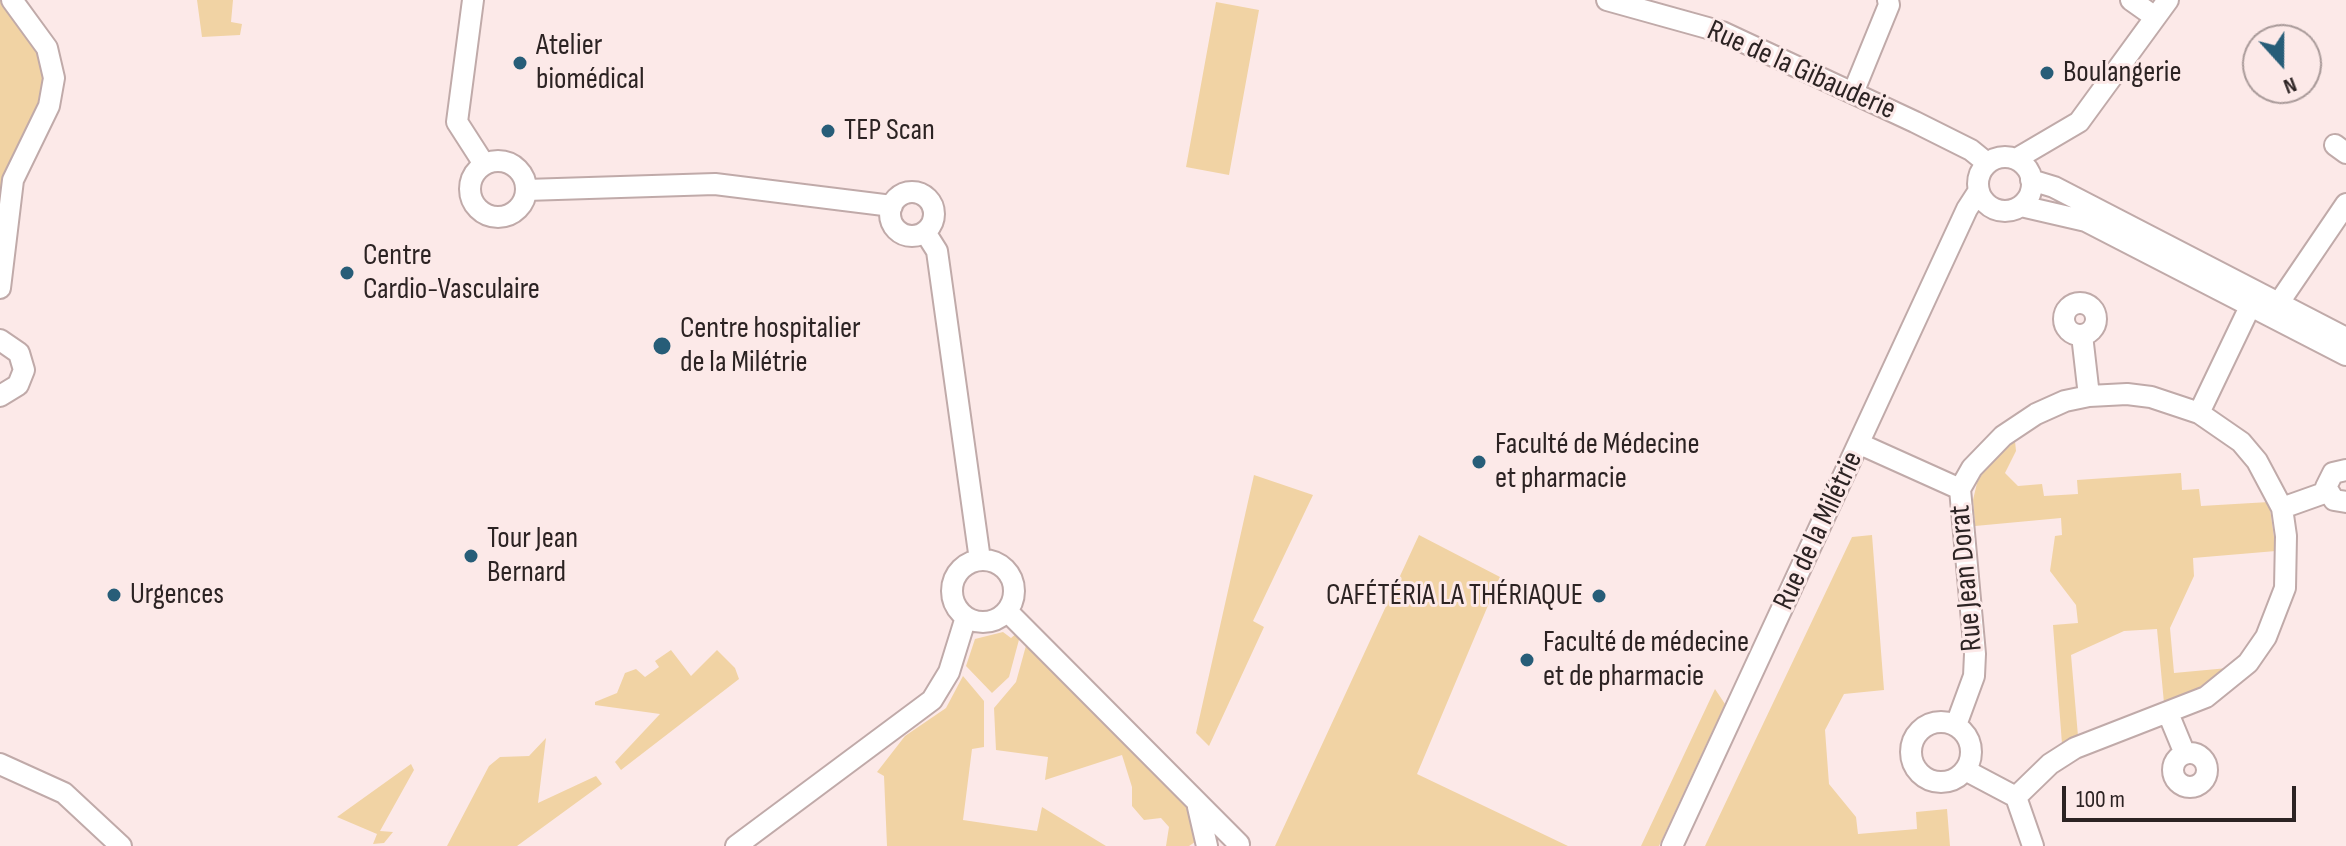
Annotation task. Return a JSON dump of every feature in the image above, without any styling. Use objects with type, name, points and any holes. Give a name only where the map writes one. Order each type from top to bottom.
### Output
[{"type":"street","points":[[0,288],[13,180],[49,106],[54,78],[47,48],[12,0]]},
{"type":"street","points":[[473,0],[457,122],[484,164]]},
{"type":"street","name":"Rue de la Gibauderie","points":[[1607,0],[1722,32],[1971,150],[1987,163]]},
{"type":"street","points":[[1853,93],[1889,5],[1888,0]]},
{"type":"street","points":[[2131,0],[2155,17]]},
{"type":"street","points":[[2031,180],[2027,199],[2021,206],[2008,211],[1994,209],[1978,192],[1977,181],[1987,163],[2001,157],[2016,159],[2079,122],[2168,0]]},
{"type":"street","points":[[2016,159],[2031,180],[2054,187],[2346,355]]},
{"type":"street","points":[[496,161],[509,164],[521,174],[526,190],[521,204],[509,215],[485,214],[473,202],[470,185],[484,164],[496,161]]},
{"type":"street","points":[[526,190],[715,184],[892,206]]},
{"type":"street","name":"Rue de la Milétrie","points":[[1672,846],[1967,209],[1978,192]]},
{"type":"street","points":[[907,193],[926,197],[934,214],[925,232],[911,236],[898,231],[891,219],[892,206],[907,193]]},
{"type":"street","points":[[2278,304],[2346,204]]},
{"type":"street","points":[[2021,206],[2086,221],[2253,299],[2278,304],[2346,338]]},
{"type":"street","name":"Rue de la Milétrie","points":[[1946,259],[1963,236],[1994,209]]},
{"type":"street","points":[[925,232],[937,251],[980,560]]},
{"type":"street","points":[[2199,413],[2253,299]]},
{"type":"street","points":[[2082,335],[2089,396]]},
{"type":"street","points":[[0,340],[19,353],[24,370],[18,385],[0,396]]},
{"type":"street","points":[[1960,489],[1989,449],[2020,423],[2051,406],[2089,396],[2151,397],[2199,413],[2230,433],[2257,461],[2282,508],[2286,536],[2285,588],[2266,637],[2228,682],[2206,697],[2075,748],[2050,764],[2016,797]]},
{"type":"street","name":"Rue Jean Dorat","points":[[1860,444],[1960,489],[1975,654],[1974,676],[1956,725]]},
{"type":"street","points":[[2346,470],[2329,476],[2327,492],[2334,500],[2346,502]]},
{"type":"street","points":[[2282,508],[2327,492]]},
{"type":"street","points":[[980,560],[998,564],[1011,578],[1014,595],[1007,611],[983,622],[966,617],[954,604],[952,586],[961,569],[980,560]]},
{"type":"street","points":[[1007,611],[1235,845]]},
{"type":"street","points":[[736,846],[926,706],[949,672],[966,617]]},
{"type":"street","points":[[2168,713],[2185,754]]},
{"type":"street","points":[[1946,722],[1956,725],[1971,745],[1965,770],[1950,781],[1930,781],[1921,776],[1911,760],[1912,740],[1926,725],[1946,722]]},
{"type":"street","points":[[0,764],[64,793],[121,846]]},
{"type":"street","points":[[1965,770],[2016,797],[2033,846]]},
{"type":"street","points":[[1197,803],[1207,846]]},
{"type":"shaded area","points":[[0,0],[37,44],[46,76],[38,113],[9,169],[0,213]]},
{"type":"shaded area","points":[[197,0],[233,0],[231,22],[242,24],[240,35],[202,37]]},
{"type":"shaded area","points":[[1216,2],[1259,10],[1229,175],[1186,167]]},
{"type":"shaded area","points":[[2015,441],[2016,451],[2005,473],[2018,486],[2042,484],[2044,496],[2078,494],[2077,480],[2181,473],[2182,490],[2199,489],[2201,506],[2269,502],[2276,551],[2193,558],[2194,576],[2170,628],[2174,673],[2228,668],[2192,692],[2164,703],[2157,629],[2124,631],[2071,655],[2078,736],[2062,744],[2053,625],[2078,623],[2076,605],[2050,571],[2055,536],[2062,535],[2061,518],[1975,526],[1973,500],[1977,483],[1986,467]]},
{"type":"shaded area","points":[[1254,475],[1313,495],[1253,621],[1264,627],[1209,746],[1196,733]]},
{"type":"shaded area","points":[[1419,535],[1500,577],[1417,774],[1568,846],[1275,846]]},
{"type":"shaded area","points":[[1872,535],[1884,690],[1844,694],[1825,730],[1829,784],[1856,817],[1858,834],[1917,829],[1916,812],[1947,809],[1950,846],[1705,846],[1852,537]]},
{"type":"shaded area","points":[[1003,632],[1011,638],[1017,633],[1020,636],[1009,677],[992,693],[966,666],[975,639]]},
{"type":"shaded area","points":[[1027,642],[1192,809],[1195,842],[1189,846],[1166,846],[1169,827],[1161,818],[1144,820],[1132,806],[1132,787],[1122,755],[1045,780],[1048,757],[996,750],[994,708],[1016,682]]},
{"type":"shaded area","points":[[671,650],[691,676],[717,650],[735,668],[739,679],[621,770],[615,762],[660,714],[595,705],[595,702],[617,693],[625,673],[636,669],[645,677],[659,667],[655,661]]},
{"type":"shaded area","points":[[963,676],[984,701],[984,747],[972,749],[963,820],[1037,831],[1042,807],[1106,846],[887,846],[884,776],[877,772],[905,736],[946,708]]},
{"type":"shaded area","points":[[1715,689],[1725,704],[1659,846],[1641,846]]},
{"type":"shaded area","points":[[546,738],[538,803],[596,776],[602,784],[517,846],[447,846],[489,766],[500,757],[529,756]]},
{"type":"shaded area","points":[[411,764],[414,770],[380,831],[393,832],[384,843],[373,844],[377,834],[337,817]]},
{"type":"place","name":"Atelier biomédical","points":[[520,63]]},
{"type":"place","name":"Boulangerie","points":[[2047,73]]},
{"type":"place","name":"TEP Scan","points":[[828,131]]},
{"type":"place","name":"Centre Cardio-Vasculaire","points":[[347,273]]},
{"type":"place","name":"Centre hospitalier de la Milétrie","points":[[662,346]]},
{"type":"place","name":"Faculté de Médecine et pharmacie","points":[[1479,462]]},
{"type":"place","name":"Tour Jean Bernard","points":[[471,556]]},
{"type":"place","name":"Urgences","points":[[114,595]]},
{"type":"place","name":"CAFÉTÉRIA LA THÉRIAQUE","points":[[1599,596]]},
{"type":"place","name":"Faculté de médecine et de pharmacie","points":[[1527,660]]}]
